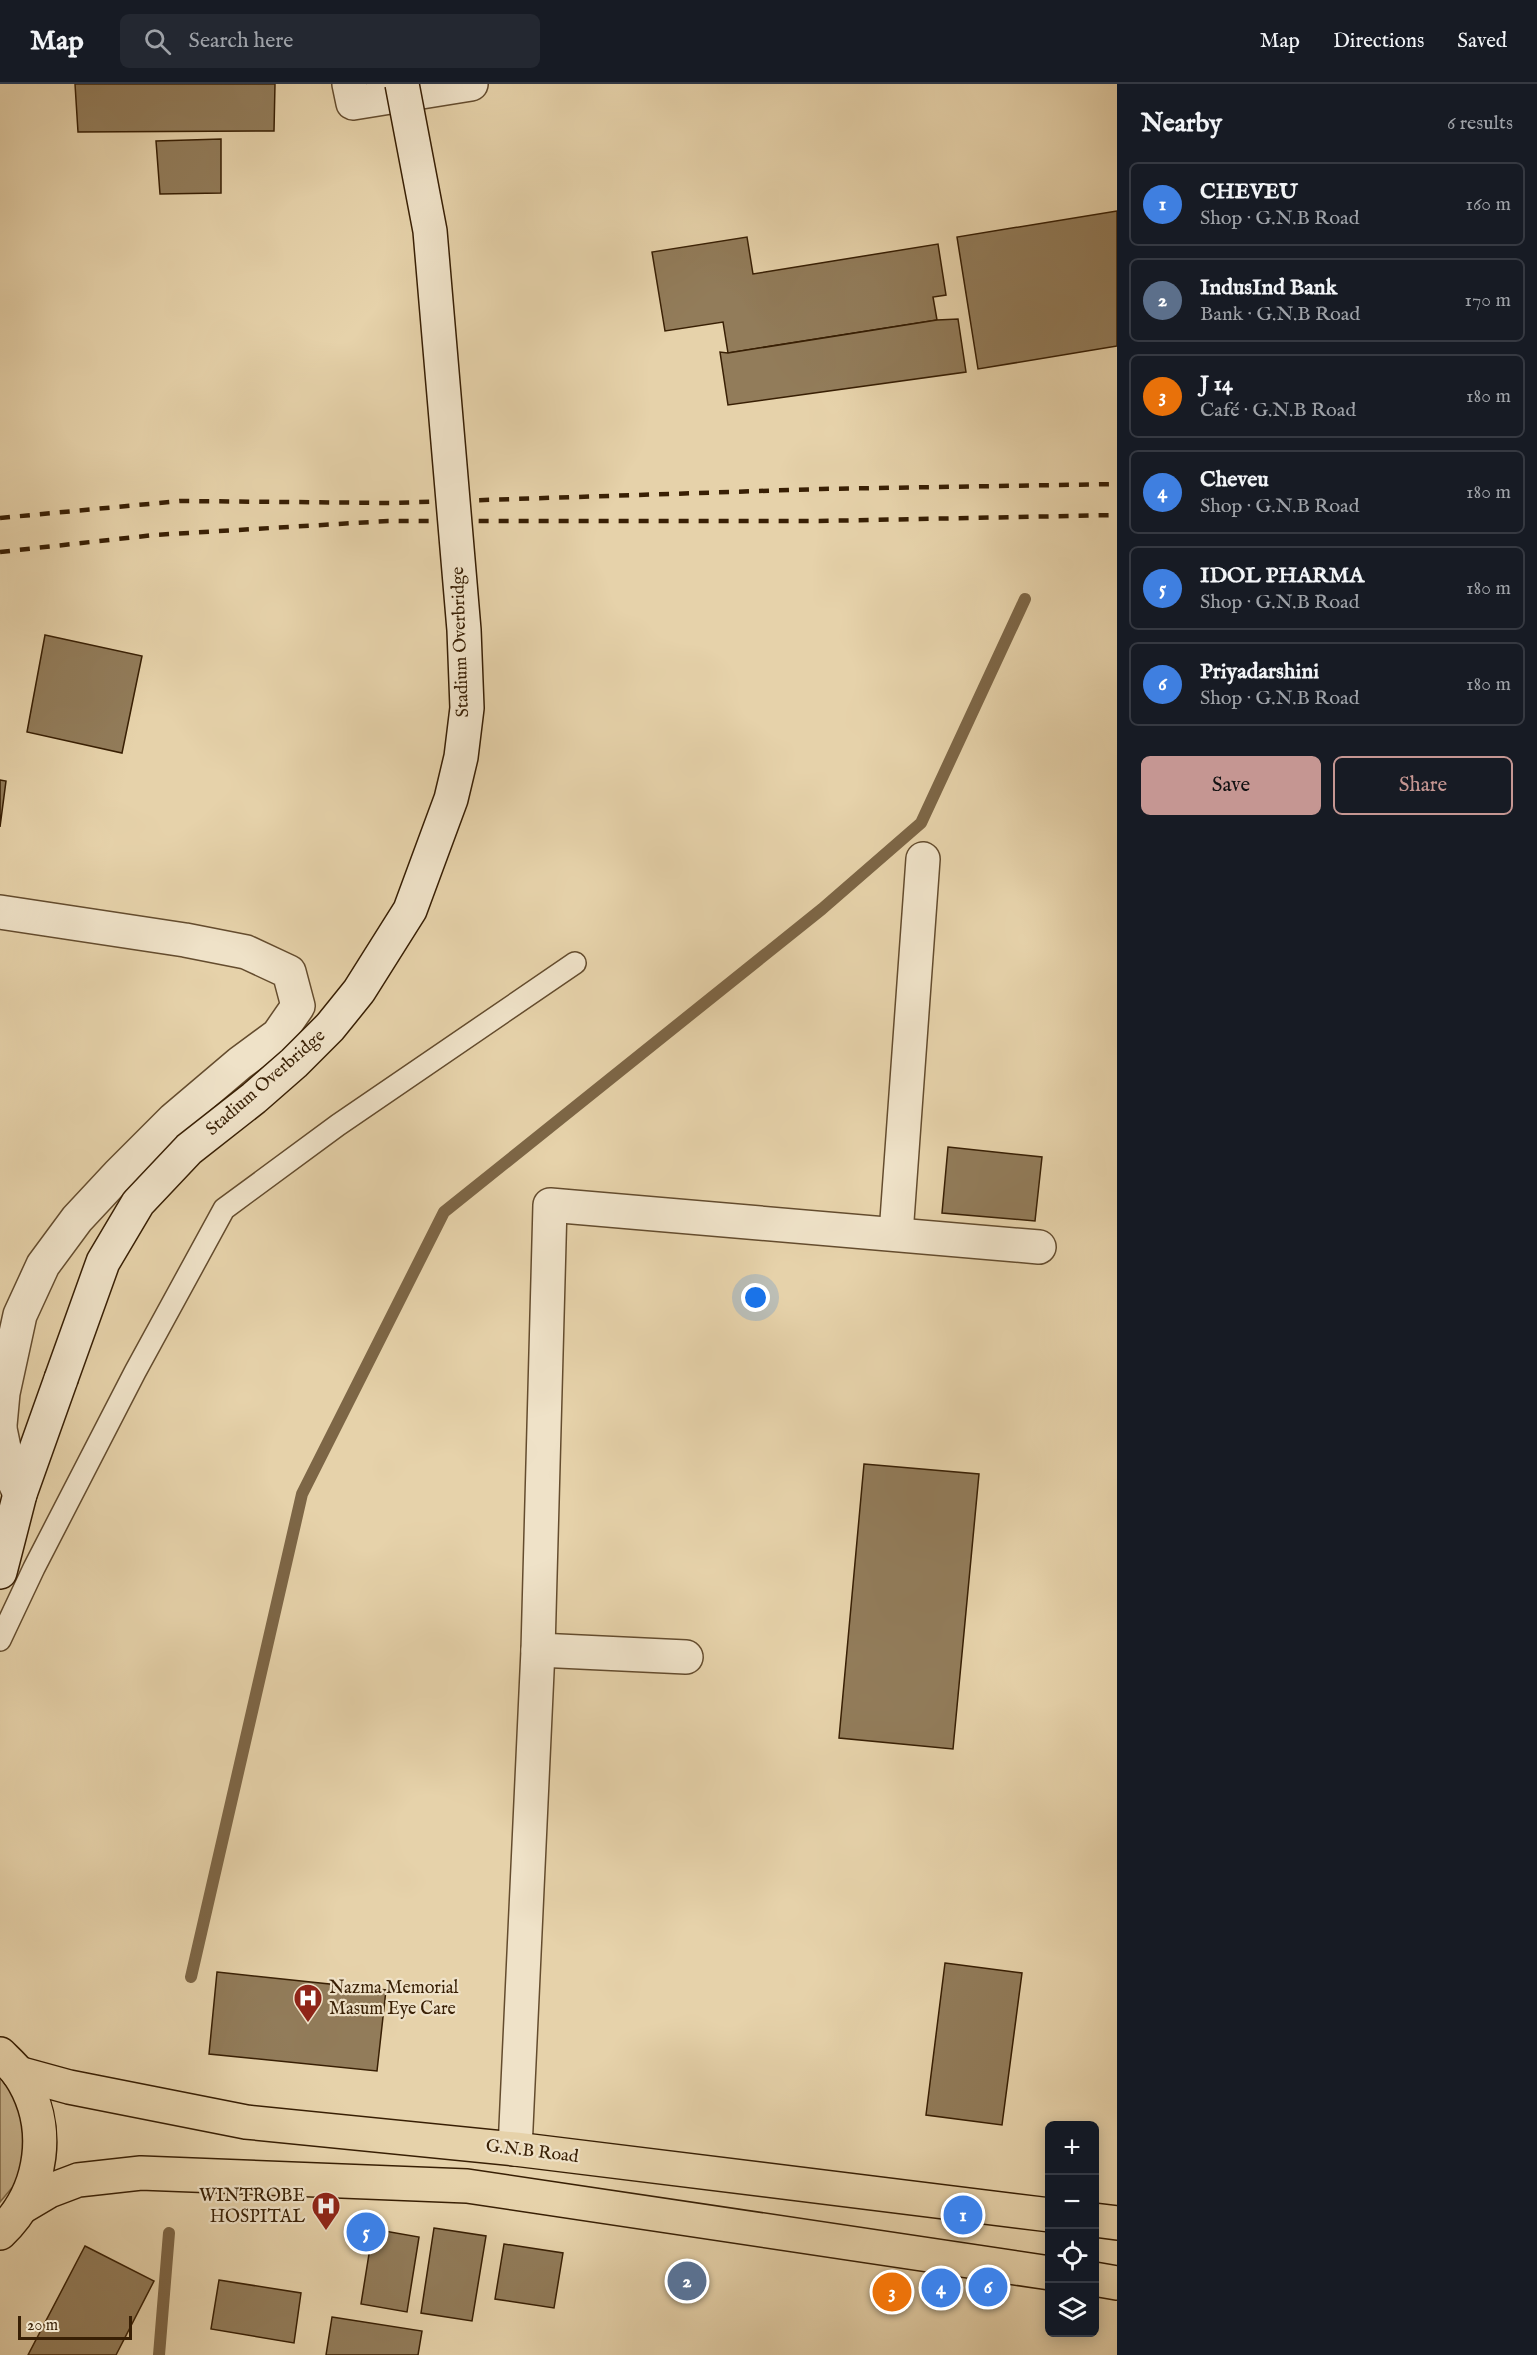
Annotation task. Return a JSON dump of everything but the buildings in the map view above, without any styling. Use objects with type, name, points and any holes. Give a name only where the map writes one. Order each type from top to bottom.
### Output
[{"type":"main road","name":"G.N.B Road","points":[[9,2063],[69,2087],[246,2122],[515,2149],[1045,2214]]},
{"type":"main road","points":[[0,2233],[22,2207],[37,2174],[41,2139],[34,2104],[9,2063]]},
{"type":"main road","points":[[22,2207],[49,2191],[78,2180],[141,2173],[467,2186],[1045,2272]]},
{"type":"main road","points":[[1099,2221],[1117,2223]]},
{"type":"main road","points":[[1099,2280],[1117,2283]]},
{"type":"street","points":[[349,84],[353,104],[458,85]]},
{"type":"street","name":"Stadium Overbridge","points":[[0,1572],[20,1494],[103,1262],[138,1203],[189,1149],[294,1063],[330,1027],[358,991],[410,910],[451,799],[461,757],[467,708],[464,630],[430,231],[402,84]]},
{"type":"street","points":[[896,1234],[923,859]]},
{"type":"street","points":[[0,912],[184,940],[246,952],[289,972],[298,1006],[278,1035],[240,1063],[174,1119],[134,1159],[77,1220],[43,1265],[20,1315],[3,1393],[0,1427],[8,1467],[20,1494]]},
{"type":"street","points":[[515,2149],[538,1650],[550,1205],[1040,1247]]},
{"type":"street","points":[[538,1650],[686,1657]]},
{"type":"lane","points":[[0,1640],[34,1568],[129,1383],[224,1209],[338,1125],[575,963]]},
{"type":"shaded area","points":[[0,2075],[19,2099],[29,2142],[16,2183],[0,2202]]},
{"type":"waterway","points":[[191,1977],[302,1494],[444,1212],[822,909],[921,823],[1025,599]]},
{"type":"waterway","points":[[159,2355],[169,2233]]},
{"type":"railway","points":[[0,518],[180,501],[392,503],[821,489],[1117,484]]},
{"type":"railway","points":[[0,552],[154,535],[388,521],[819,521],[1117,515]]},
{"type":"place","name":"Nazma Memorial Masum Eye Care","points":[[308,2024]]},
{"type":"place","name":"CHEVEU","points":[[963,2215]]},
{"type":"place","name":"WINTROBE HOSPITAL","points":[[326,2232]]},
{"type":"place","name":"IDOL PHARMA","points":[[366,2232]]},
{"type":"place","name":"IndusInd Bank","points":[[687,2281]]},
{"type":"place","name":"Priyadarshini","points":[[988,2287]]},
{"type":"place","name":"Cheveu","points":[[941,2288]]},
{"type":"place","name":"J 14","points":[[892,2292]]}]
